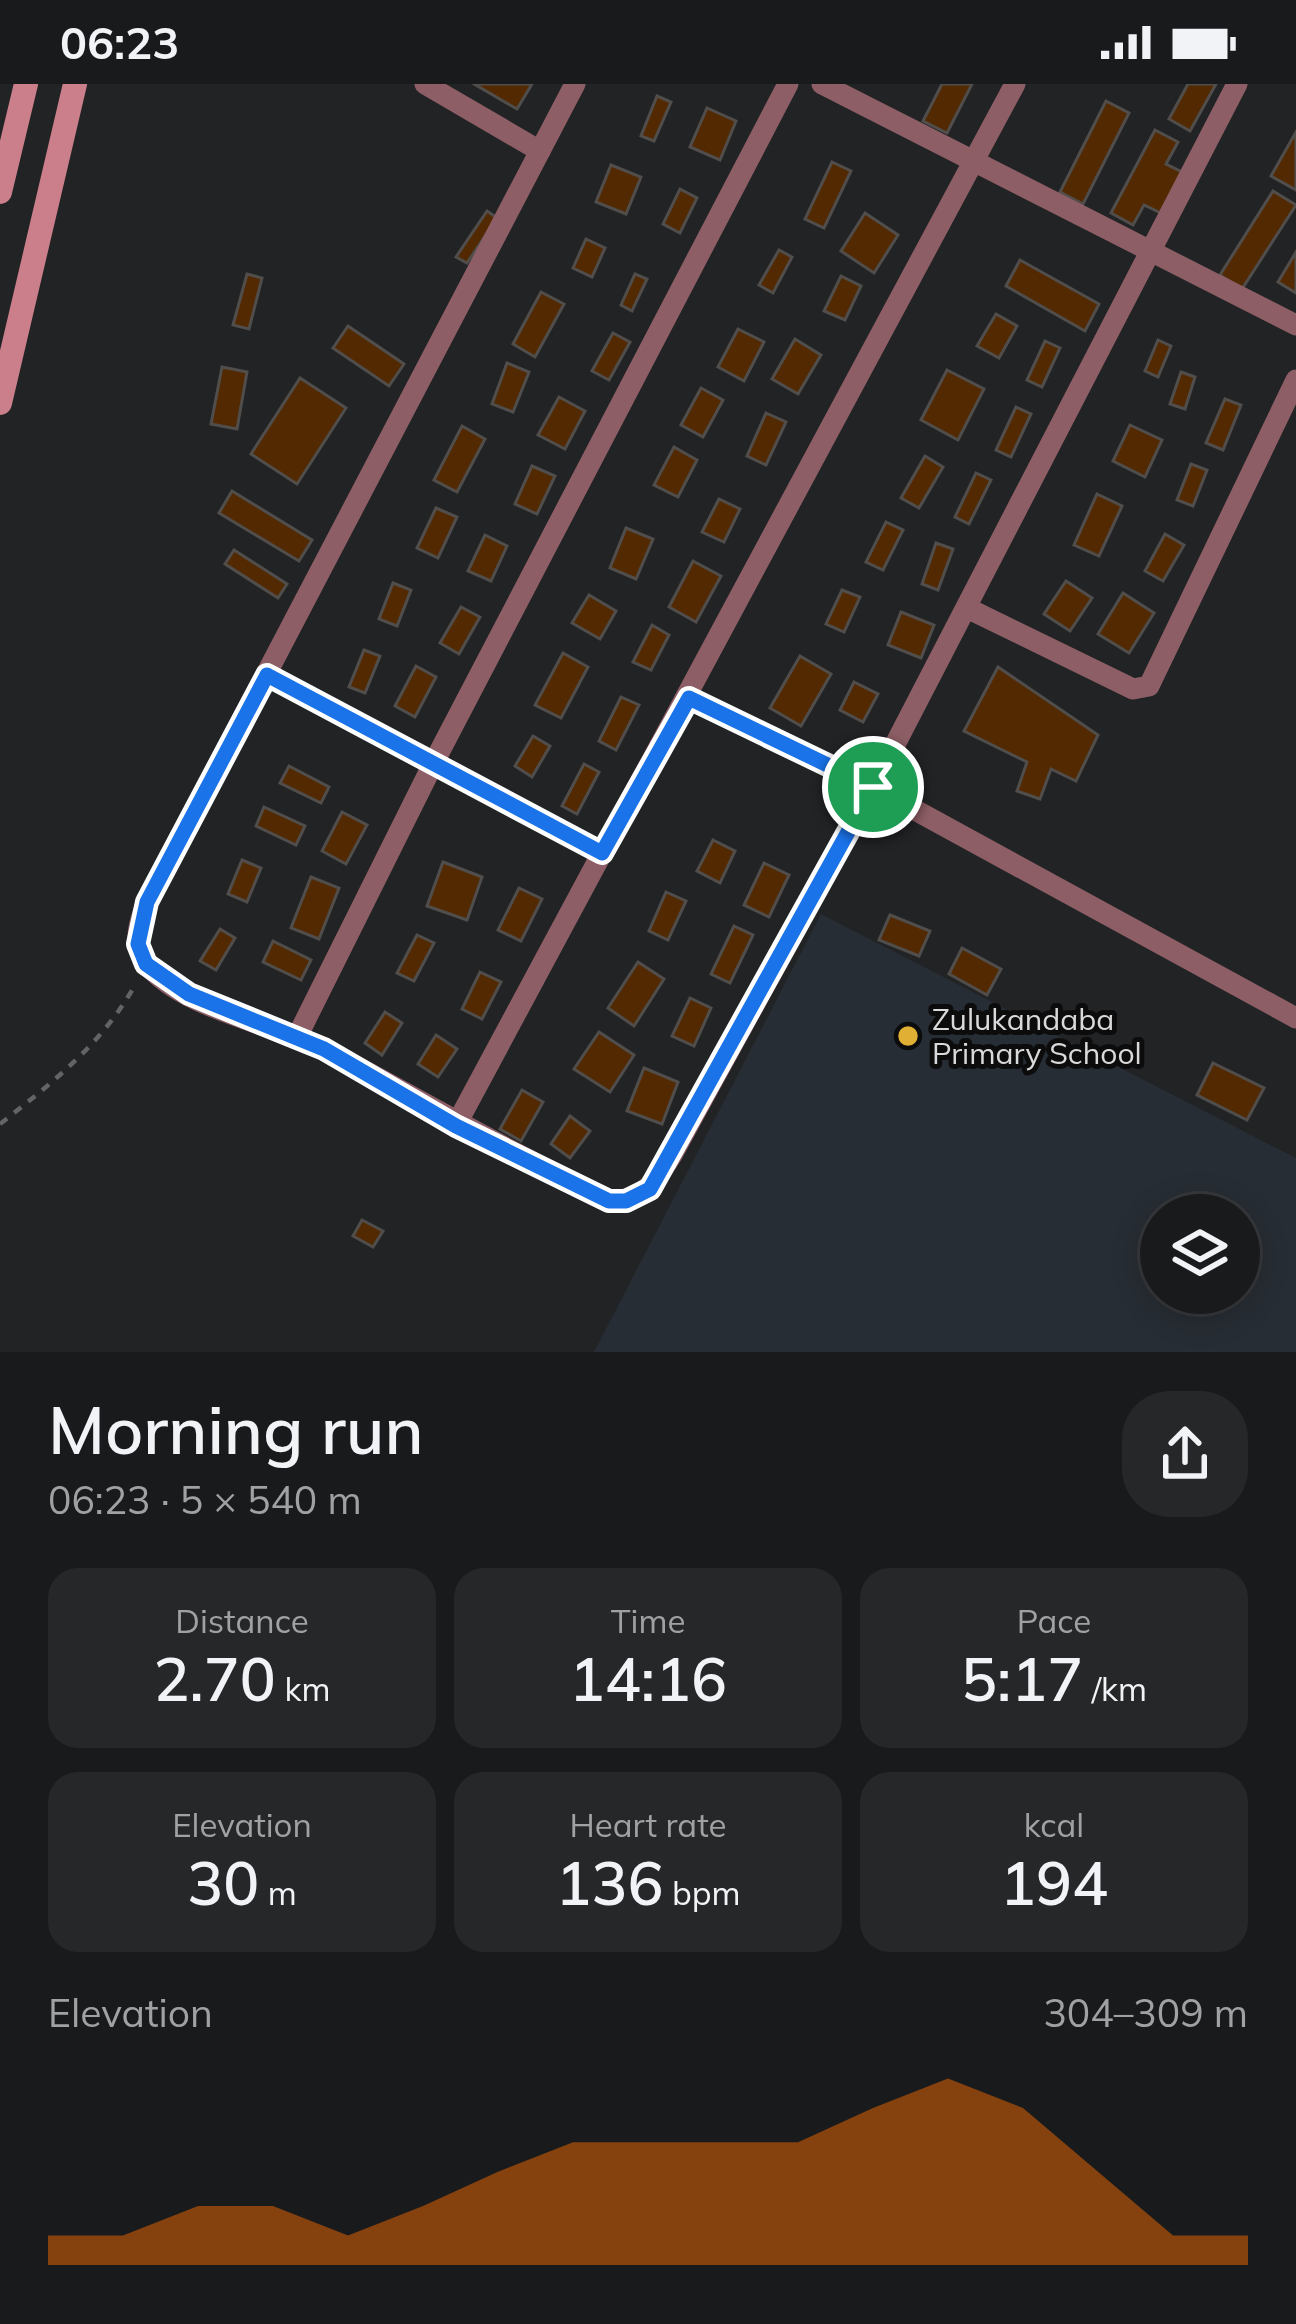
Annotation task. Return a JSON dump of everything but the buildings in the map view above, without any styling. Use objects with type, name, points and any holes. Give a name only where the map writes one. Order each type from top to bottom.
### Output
[{"type":"street","points":[[0,192],[26,84]]},
{"type":"street","points":[[0,403],[75,84]]},
{"type":"street","points":[[425,84],[540,151]]},
{"type":"street","points":[[575,84],[147,902],[138,944],[146,964],[189,994],[298,1037],[456,1126],[609,1201],[626,1201],[650,1189],[873,787],[1237,84]]},
{"type":"street","points":[[298,1037],[432,766],[788,84]]},
{"type":"street","points":[[823,84],[1296,325]]},
{"type":"street","points":[[456,1126],[1015,84]]},
{"type":"street","points":[[967,608],[1133,689],[1150,686],[1296,380]]},
{"type":"street","points":[[267,675],[602,853]]},
{"type":"street","points":[[689,698],[873,787],[1296,1018]]},
{"type":"path","points":[[0,1124],[66,1072],[118,1016],[146,964]]},
{"type":"shaded area","name":"Zulukandaba Primary School","points":[[821,914],[1296,1158],[1296,1352],[594,1352]]},
{"type":"place","name":"Zulukandaba Primary School","points":[[908,1036]]},
{"type":"route","points":[[267,675],[602,853],[689,698],[873,787],[672,1155],[650,1189],[626,1201],[609,1201],[501,1149],[324,1049],[189,994],[146,964],[138,944],[139,922],[147,902],[267,675]]}]
